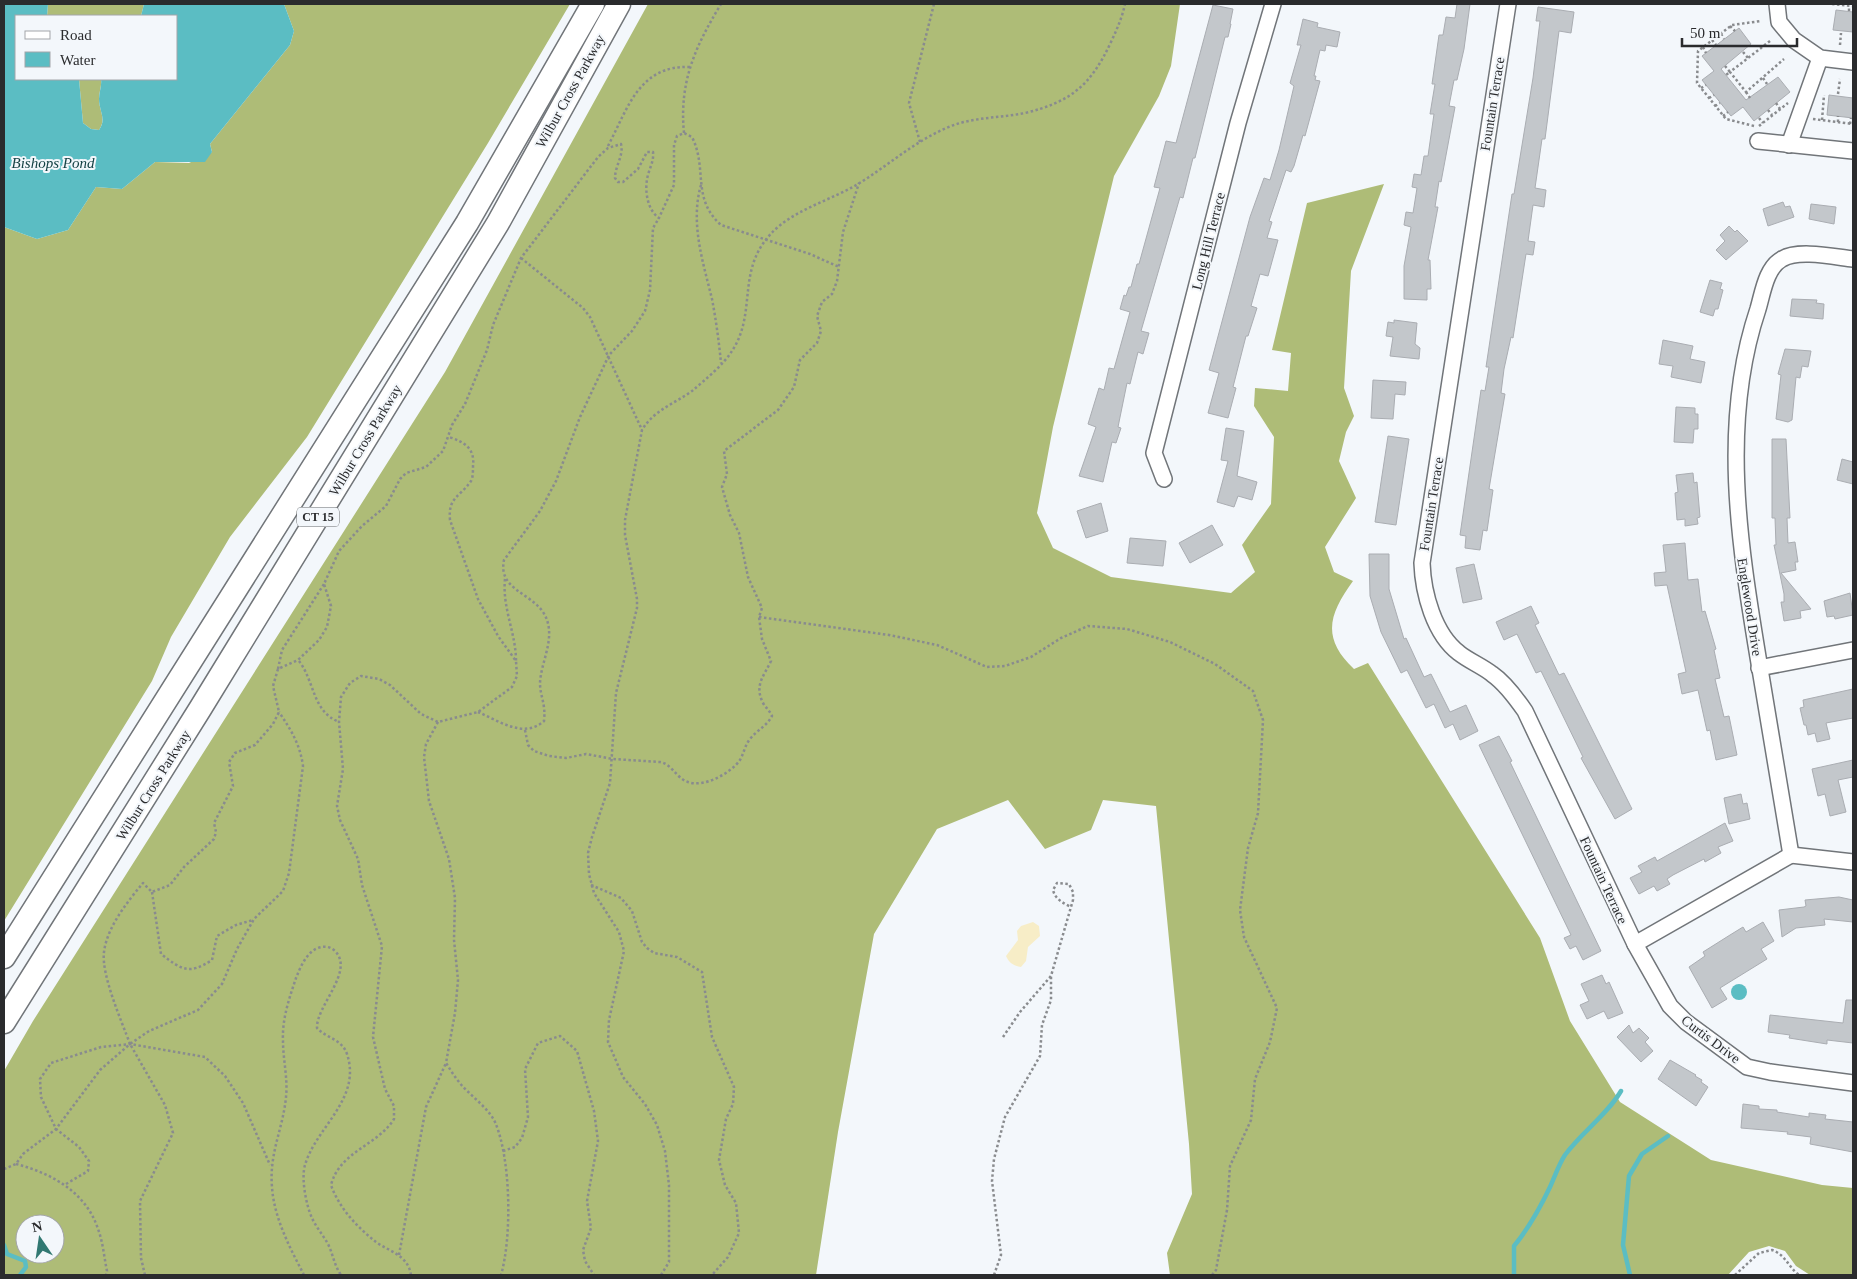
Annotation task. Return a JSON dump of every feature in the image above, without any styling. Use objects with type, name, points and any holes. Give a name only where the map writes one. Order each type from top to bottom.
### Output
[{"type":"highway","name":"Wilbur Cross Parkway","points":[[4,957],[466,223],[593,4]]},
{"type":"highway","name":"Wilbur Cross Parkway","points":[[4,1022],[200,710],[498,223],[619,4]]},
{"type":"street","name":"Long Hill Terrace","points":[[1164,479],[1154,453],[1238,123],[1273,4]]},
{"type":"street","name":"Fountain Terrace","points":[[1508,4],[1429,517],[1423,576],[1434,616],[1443,636],[1458,653],[1492,674],[1516,698],[1525,711],[1635,944]]},
{"type":"street","points":[[1777,4],[1779,22],[1794,40],[1820,58],[1853,62]]},
{"type":"street","points":[[1789,144],[1820,58]]},
{"type":"street","points":[[1758,141],[1853,150]]},
{"type":"street","name":"Englewood Drive","points":[[1791,855],[1741,559],[1736,450],[1738,394],[1748,338],[1769,274],[1782,258],[1801,255],[1853,259]]},
{"type":"street","points":[[1759,668],[1853,650]]},
{"type":"street","points":[[1635,944],[1791,855],[1853,862]]},
{"type":"street","name":"Curtis Drive","points":[[1635,944],[1670,1006],[1686,1022],[1748,1067],[1770,1072],[1853,1083]]},
{"type":"path","points":[[684,134],[682,109],[684,83],[708,26],[722,4]]},
{"type":"path","points":[[920,142],[909,103],[934,4]]},
{"type":"path","points":[[661,1275],[669,1262],[669,1185],[665,1151],[657,1125],[645,1104],[623,1077],[608,1042],[610,1020],[624,951],[619,932],[598,902],[591,885],[588,854],[596,824],[608,794],[613,759],[616,693],[637,608],[636,591],[625,535],[625,520],[642,430],[648,420],[691,391],[732,352],[743,326],[749,273],[766,240],[778,227],[859,183],[920,142],[952,126],[992,116],[1023,113],[1062,100],[1077,91],[1097,70],[1121,21],[1125,4]]},
{"type":"path","points":[[1832,4],[1851,6],[1849,11]]},
{"type":"path","points":[[1761,21],[1730,26],[1702,47],[1698,51],[1697,83],[1726,119],[1758,127],[1790,101]]},
{"type":"path","points":[[1730,26],[1734,31]]},
{"type":"path","points":[[1839,49],[1841,32]]},
{"type":"path","points":[[1720,34],[1724,39]]},
{"type":"path","points":[[1712,40],[1716,45]]},
{"type":"path","points":[[1726,75],[1770,41]]},
{"type":"path","points":[[1702,47],[1706,52]]},
{"type":"path","points":[[1743,52],[1748,58]]},
{"type":"path","points":[[1742,94],[1784,59]]},
{"type":"path","points":[[4,1170],[16,1164],[23,1154],[56,1129],[100,1070],[130,1044],[149,1031],[198,1010],[222,984],[237,949],[254,919],[283,891],[289,872],[303,766],[300,749],[294,733],[279,712],[273,686],[282,650],[324,584],[339,551],[362,526],[386,506],[400,479],[406,473],[426,466],[443,451],[452,425],[465,404],[487,350],[493,325],[521,258],[587,169],[608,148],[631,98],[648,79],[663,70],[676,66],[690,67]]},
{"type":"path","points":[[1725,66],[1750,98]]},
{"type":"path","points":[[1763,78],[1767,84]]},
{"type":"path","points":[[1838,94],[1840,79]]},
{"type":"path","points":[[1701,88],[1706,85]]},
{"type":"path","points":[[1709,98],[1714,94]]},
{"type":"path","points":[[1822,120],[1824,94]]},
{"type":"path","points":[[1716,106],[1720,103]]},
{"type":"path","points":[[1776,103],[1780,109]]},
{"type":"path","points":[[1768,110],[1772,115]]},
{"type":"path","points":[[1723,116],[1728,112]]},
{"type":"path","points":[[1838,116],[1838,122]]},
{"type":"path","points":[[1759,118],[1763,123]]},
{"type":"path","points":[[1799,118],[1852,124],[1851,118]]},
{"type":"path","points":[[411,1275],[408,1265],[399,1255],[377,1242],[344,1211],[331,1185],[335,1172],[345,1159],[385,1130],[394,1119],[394,1106],[385,1089],[373,1037],[382,946],[362,885],[358,859],[340,820],[337,806],[343,769],[339,722],[342,696],[345,688],[355,679],[368,676],[390,685],[422,714],[438,722],[478,712],[512,687],[517,676],[516,644],[504,596],[505,579],[502,569],[504,560],[540,511],[556,481],[580,417],[609,355],[632,331],[645,311],[651,281],[654,228],[674,185],[674,145],[677,136],[684,134],[692,137],[695,143],[699,156],[701,184],[710,214],[721,225],[810,254],[839,267]]},
{"type":"path","points":[[608,148],[621,144],[623,150],[615,170],[615,178],[618,182],[623,182],[638,169],[647,152],[653,152],[647,188],[648,202],[653,214],[659,218]]},
{"type":"path","points":[[525,730],[528,745],[534,751],[549,756],[566,758],[586,754],[613,759],[666,763],[680,778],[689,783],[699,782],[726,773],[739,760],[750,739],[769,722],[772,716],[760,696],[759,681],[772,661],[764,647],[759,617],[762,608],[748,577],[739,533],[730,515],[722,487],[727,474],[724,451],[778,410],[794,387],[800,360],[816,343],[821,331],[817,316],[822,302],[832,294],[839,267],[843,232],[859,183]]},
{"type":"path","points":[[701,184],[697,200],[698,238],[712,300],[721,363]]},
{"type":"path","points":[[521,258],[583,308],[590,317],[642,430]]},
{"type":"path","points":[[449,437],[460,440],[468,446],[474,456],[472,480],[454,498],[449,508],[450,520],[478,599],[498,636],[516,661]]},
{"type":"path","points":[[478,712],[525,730],[536,728],[544,721],[544,699],[540,685],[548,650],[548,628],[543,612],[505,579]]},
{"type":"path","points":[[278,670],[298,660],[319,640],[327,627],[331,606],[324,584]]},
{"type":"path","points":[[759,617],[937,645],[986,668],[1005,666],[1031,657],[1061,638],[1088,626],[1127,628],[1170,642],[1215,664],[1253,691],[1263,720],[1258,813],[1248,848],[1240,910],[1244,937],[1277,1008],[1270,1042],[1255,1079],[1251,1120],[1230,1166],[1227,1210],[1216,1270],[1212,1275]]},
{"type":"path","points":[[298,660],[309,678],[320,706],[328,717],[339,722]]},
{"type":"path","points":[[152,892],[170,885],[194,856],[214,839],[216,817],[233,786],[229,762],[234,753],[255,745],[259,741],[273,724],[279,712]]},
{"type":"path","points":[[399,1255],[426,1106],[446,1063],[455,1013],[458,980],[454,940],[455,898],[449,859],[429,801],[424,757],[426,744],[438,722]]},
{"type":"path","points":[[145,1275],[141,1258],[140,1200],[173,1133],[165,1105],[130,1044],[113,999],[104,952],[112,928],[129,900],[143,883],[152,892],[161,954],[179,968],[198,969],[212,960],[217,936],[236,924],[254,919]]},
{"type":"path","points":[[994,1275],[1001,1255],[992,1181],[994,1159],[1005,1117],[1040,1056],[1042,1025],[1051,1000],[1051,976],[1066,932],[1074,895],[1069,884],[1057,883],[1053,890],[1054,894],[1062,903],[1071,907]]},
{"type":"path","points":[[591,885],[621,898],[632,911],[642,942],[647,948],[654,953],[677,957],[702,972],[712,1037],[734,1087],[733,1104],[726,1120],[720,1160],[725,1185],[736,1203],[739,1232],[728,1257],[712,1275]]},
{"type":"path","points":[[270,1167],[286,1098],[282,1041],[289,997],[308,953],[318,947],[328,947],[335,951],[339,959],[340,968],[335,988],[320,1013],[317,1028],[324,1036],[334,1038],[342,1045],[347,1054],[349,1086],[304,1166],[305,1188],[311,1216],[329,1246],[336,1268],[341,1275]]},
{"type":"path","points":[[1003,1037],[1020,1012],[1051,976]]},
{"type":"path","points":[[502,1151],[515,1147],[522,1138],[528,1117],[525,1069],[538,1043],[560,1036],[577,1051],[595,1119],[598,1141],[587,1201],[591,1228],[583,1250],[586,1261],[594,1275]]},
{"type":"path","points":[[66,1184],[88,1170],[89,1161],[79,1147],[56,1129],[41,1097],[40,1080],[51,1063],[101,1047],[130,1044],[205,1057],[225,1076],[243,1103],[270,1167],[272,1190],[278,1218],[304,1275]]},
{"type":"path","points":[[446,1063],[459,1082],[478,1101],[494,1122],[502,1151],[507,1189],[508,1229],[505,1260],[501,1275]]},
{"type":"path","points":[[16,1164],[48,1174],[66,1184],[84,1204],[98,1228],[107,1271],[106,1275]]},
{"type":"path","points":[[1735,1275],[1759,1253],[1772,1250],[1786,1258],[1791,1268],[1799,1275]]},
{"type":"green space","points":[[48,4],[144,4],[141,15],[47,15]]},
{"type":"green space","points":[[284,4],[570,4],[488,143],[307,437],[230,537],[171,637],[152,681],[4,921],[4,227],[37,239],[68,230],[96,187],[122,189],[155,162],[189,163],[212,152],[210,144],[290,45],[294,31]]},
{"type":"green space","points":[[648,4],[1180,4],[1171,66],[1159,96],[1114,176],[1053,427],[1037,513],[1053,548],[1111,577],[1231,593],[1255,572],[1242,545],[1271,504],[1274,437],[1254,406],[1255,388],[1288,391],[1291,353],[1272,350],[1307,203],[1384,184],[1351,271],[1344,388],[1354,416],[1346,432],[1339,461],[1356,498],[1325,547],[1334,572],[1353,581],[1338,604],[1334,615],[1332,626],[1337,647],[1343,658],[1354,669],[1368,663],[1540,938],[1570,1021],[1620,1102],[1711,1160],[1822,1185],[1853,1188],[1853,1275],[1810,1275],[1796,1266],[1785,1251],[1769,1246],[1749,1252],[1728,1275],[1170,1275],[1167,1253],[1192,1194],[1189,1144],[1156,806],[1103,800],[1091,830],[1045,849],[1008,800],[937,829],[874,934],[838,1132],[816,1275],[4,1275],[4,1071],[33,1021],[445,372]]},
{"type":"green space","points":[[79,80],[101,80],[99,103],[102,115],[101,126],[99,130],[91,129],[83,123]]},
{"type":"sand","points":[[1033,922],[1039,926],[1040,936],[1028,947],[1026,961],[1021,967],[1016,966],[1006,956],[1018,940],[1017,931],[1021,926]]},
{"type":"water","name":"Bishops Pond","points":[[4,4],[48,4],[47,15],[15,15],[15,80],[79,80],[83,123],[91,129],[99,130],[102,122],[99,103],[101,80],[178,80],[178,15],[141,15],[144,4],[284,4],[294,31],[290,45],[210,144],[212,152],[205,162],[155,162],[122,189],[96,187],[68,230],[37,239],[4,227]]},
{"type":"water","points":[[1736,984],[1742,984],[1747,989],[1745,998],[1736,1000],[1731,995],[1731,989]]},
{"type":"building","points":[[1457,4],[1470,4],[1464,49],[1457,80],[1454,80],[1449,106],[1455,107],[1435,207],[1438,207],[1428,260],[1430,260],[1431,289],[1427,289],[1427,300],[1404,299],[1404,266],[1411,227],[1404,225],[1406,212],[1413,213],[1417,188],[1412,187],[1414,174],[1421,175],[1424,156],[1428,156],[1434,114],[1430,114],[1435,84],[1432,84],[1439,35],[1443,35],[1446,17],[1455,18]]},
{"type":"building","points":[[1213,5],[1233,9],[1231,24],[1228,37],[1225,37],[1195,158],[1193,158],[1183,198],[1180,197],[1141,331],[1149,333],[1143,354],[1138,352],[1130,384],[1127,383],[1118,427],[1121,428],[1116,443],[1112,442],[1103,482],[1079,476],[1096,427],[1088,424],[1099,388],[1104,390],[1109,368],[1114,369],[1130,312],[1120,309],[1124,295],[1126,296],[1129,287],[1131,287],[1137,264],[1139,264],[1160,188],[1154,187],[1166,141],[1176,143]]},
{"type":"building","points":[[1538,7],[1574,12],[1571,33],[1559,31],[1545,139],[1542,139],[1535,188],[1546,190],[1544,207],[1533,205],[1528,241],[1535,242],[1533,255],[1526,254],[1513,338],[1511,337],[1504,369],[1501,393],[1505,394],[1489,489],[1493,490],[1487,531],[1483,530],[1480,550],[1465,548],[1466,536],[1460,535],[1481,390],[1485,391],[1489,367],[1486,367],[1512,194],[1514,194],[1533,78],[1540,21],[1536,21]]},
{"type":"building","points":[[1836,10],[1853,12],[1853,32],[1833,30]]},
{"type":"building","points":[[1303,19],[1318,23],[1317,27],[1340,32],[1337,47],[1326,45],[1325,51],[1320,50],[1314,76],[1316,76],[1315,80],[1320,81],[1305,136],[1303,135],[1291,172],[1286,170],[1269,221],[1272,222],[1267,238],[1278,240],[1268,276],[1260,274],[1251,306],[1257,308],[1248,336],[1246,336],[1233,387],[1236,388],[1228,418],[1208,413],[1219,373],[1209,370],[1250,217],[1264,178],[1270,180],[1279,150],[1294,86],[1290,83],[1301,45],[1297,45]]},
{"type":"building","points":[[1739,28],[1751,44],[1721,69],[1746,100],[1778,77],[1790,92],[1754,121],[1743,107],[1731,116],[1702,80],[1714,71],[1702,56]]},
{"type":"building","points":[[1829,95],[1853,98],[1853,118],[1827,115]]},
{"type":"building","points":[[1783,202],[1785,207],[1790,206],[1794,217],[1768,226],[1763,209]]},
{"type":"building","points":[[1811,204],[1836,207],[1834,224],[1809,219]]},
{"type":"building","points":[[1729,226],[1735,232],[1737,230],[1748,241],[1726,260],[1716,250],[1725,241],[1720,235]]},
{"type":"building","points":[[1710,280],[1722,283],[1720,289],[1723,290],[1718,309],[1715,309],[1713,316],[1700,312]]},
{"type":"building","points":[[1792,299],[1817,300],[1816,303],[1824,304],[1823,319],[1790,316]]},
{"type":"building","points":[[1394,320],[1417,323],[1415,344],[1420,348],[1419,359],[1390,356],[1393,337],[1386,336],[1388,322],[1394,323]]},
{"type":"building","points":[[1663,340],[1693,346],[1690,359],[1705,362],[1701,383],[1671,377],[1673,366],[1659,364]]},
{"type":"building","points":[[1785,349],[1811,351],[1808,367],[1802,366],[1800,378],[1796,377],[1792,420],[1788,422],[1776,419],[1781,375],[1778,374]]},
{"type":"building","points":[[1373,380],[1406,382],[1405,395],[1395,394],[1393,419],[1371,418]]},
{"type":"building","points":[[1676,407],[1695,408],[1695,414],[1698,414],[1698,429],[1694,429],[1693,443],[1674,442]]},
{"type":"building","points":[[1226,428],[1244,431],[1237,476],[1257,482],[1252,500],[1238,496],[1234,507],[1217,502],[1228,461],[1221,460]]},
{"type":"building","points":[[1388,436],[1409,439],[1396,525],[1375,522]]},
{"type":"building","points":[[1772,439],[1786,439],[1790,518],[1787,518],[1788,543],[1795,542],[1798,562],[1795,562],[1796,570],[1781,573],[1811,609],[1800,611],[1801,618],[1784,621],[1781,602],[1784,602],[1784,594],[1774,545],[1776,545],[1775,518],[1772,518]]},
{"type":"building","points":[[1842,459],[1853,462],[1853,484],[1837,480]]},
{"type":"building","points":[[1693,473],[1694,483],[1697,482],[1700,517],[1697,518],[1698,524],[1685,526],[1685,519],[1677,520],[1675,493],[1678,492],[1676,475]]},
{"type":"building","points":[[1101,503],[1108,531],[1086,538],[1077,511]]},
{"type":"building","points":[[1212,525],[1223,545],[1190,563],[1179,543]]},
{"type":"building","points":[[1130,538],[1166,541],[1163,566],[1127,563]]},
{"type":"building","points":[[1685,543],[1688,580],[1698,579],[1702,612],[1705,611],[1716,649],[1714,650],[1720,678],[1715,679],[1724,717],[1729,716],[1737,755],[1716,760],[1710,730],[1707,731],[1698,690],[1682,694],[1678,674],[1686,672],[1667,585],[1655,586],[1654,573],[1666,572],[1663,545]]},
{"type":"building","points":[[1369,554],[1389,554],[1389,589],[1404,639],[1406,638],[1424,677],[1431,674],[1450,712],[1466,705],[1478,731],[1460,740],[1453,724],[1445,728],[1434,704],[1426,708],[1407,670],[1401,673],[1381,632],[1370,596]]},
{"type":"building","points":[[1474,564],[1482,599],[1463,603],[1456,568]]},
{"type":"building","points":[[1850,593],[1853,615],[1835,619],[1834,616],[1827,617],[1824,601]]},
{"type":"building","points":[[1531,606],[1539,623],[1535,625],[1559,675],[1564,673],[1632,809],[1615,819],[1581,758],[1583,757],[1541,671],[1536,673],[1517,634],[1504,640],[1496,622]]},
{"type":"building","points":[[1853,689],[1853,718],[1826,723],[1830,739],[1817,742],[1815,733],[1808,735],[1800,708],[1804,707],[1803,700]]},
{"type":"building","points":[[1499,736],[1601,951],[1583,960],[1576,946],[1570,949],[1564,938],[1571,935],[1479,745]]},
{"type":"building","points":[[1853,760],[1853,777],[1838,780],[1846,812],[1830,816],[1825,794],[1818,796],[1812,769]]},
{"type":"building","points":[[1741,794],[1743,804],[1747,803],[1750,819],[1729,824],[1724,798]]},
{"type":"building","points":[[1725,823],[1733,841],[1718,847],[1721,853],[1705,862],[1704,859],[1673,875],[1667,879],[1670,884],[1657,891],[1654,886],[1639,894],[1630,878],[1642,872],[1638,866],[1655,857],[1657,861]]},
{"type":"building","points":[[1839,897],[1853,900],[1853,922],[1824,919],[1825,925],[1796,928],[1782,937],[1779,910],[1804,907],[1806,906],[1805,900]]},
{"type":"building","points":[[1763,922],[1774,941],[1761,949],[1767,959],[1720,988],[1727,999],[1712,1008],[1689,967],[1705,956],[1703,952],[1743,927],[1746,932]]},
{"type":"building","points":[[1602,975],[1606,984],[1609,982],[1623,1013],[1608,1019],[1604,1011],[1587,1019],[1580,1005],[1589,1001],[1581,984]]},
{"type":"building","points":[[1846,1000],[1853,1000],[1853,1043],[1827,1040],[1827,1044],[1789,1038],[1790,1035],[1768,1032],[1770,1015],[1843,1023]]},
{"type":"building","points":[[1629,1025],[1633,1033],[1639,1028],[1649,1038],[1645,1042],[1653,1051],[1641,1062],[1617,1037]]},
{"type":"building","points":[[1670,1060],[1696,1075],[1708,1087],[1696,1106],[1658,1079]]},
{"type":"building","points":[[1743,1104],[1759,1106],[1759,1109],[1777,1110],[1777,1112],[1809,1117],[1809,1113],[1826,1115],[1825,1119],[1853,1122],[1853,1152],[1810,1144],[1811,1137],[1787,1134],[1788,1132],[1741,1128]]},
{"type":"waterway","points":[[1514,1275],[1514,1246],[1538,1210],[1563,1159],[1609,1108],[1621,1091]]},
{"type":"waterway","points":[[1630,1275],[1623,1245],[1629,1176],[1642,1154],[1668,1136]]},
{"type":"waterway","points":[[4,1245],[7,1254],[25,1261],[26,1267],[20,1275]]}]
